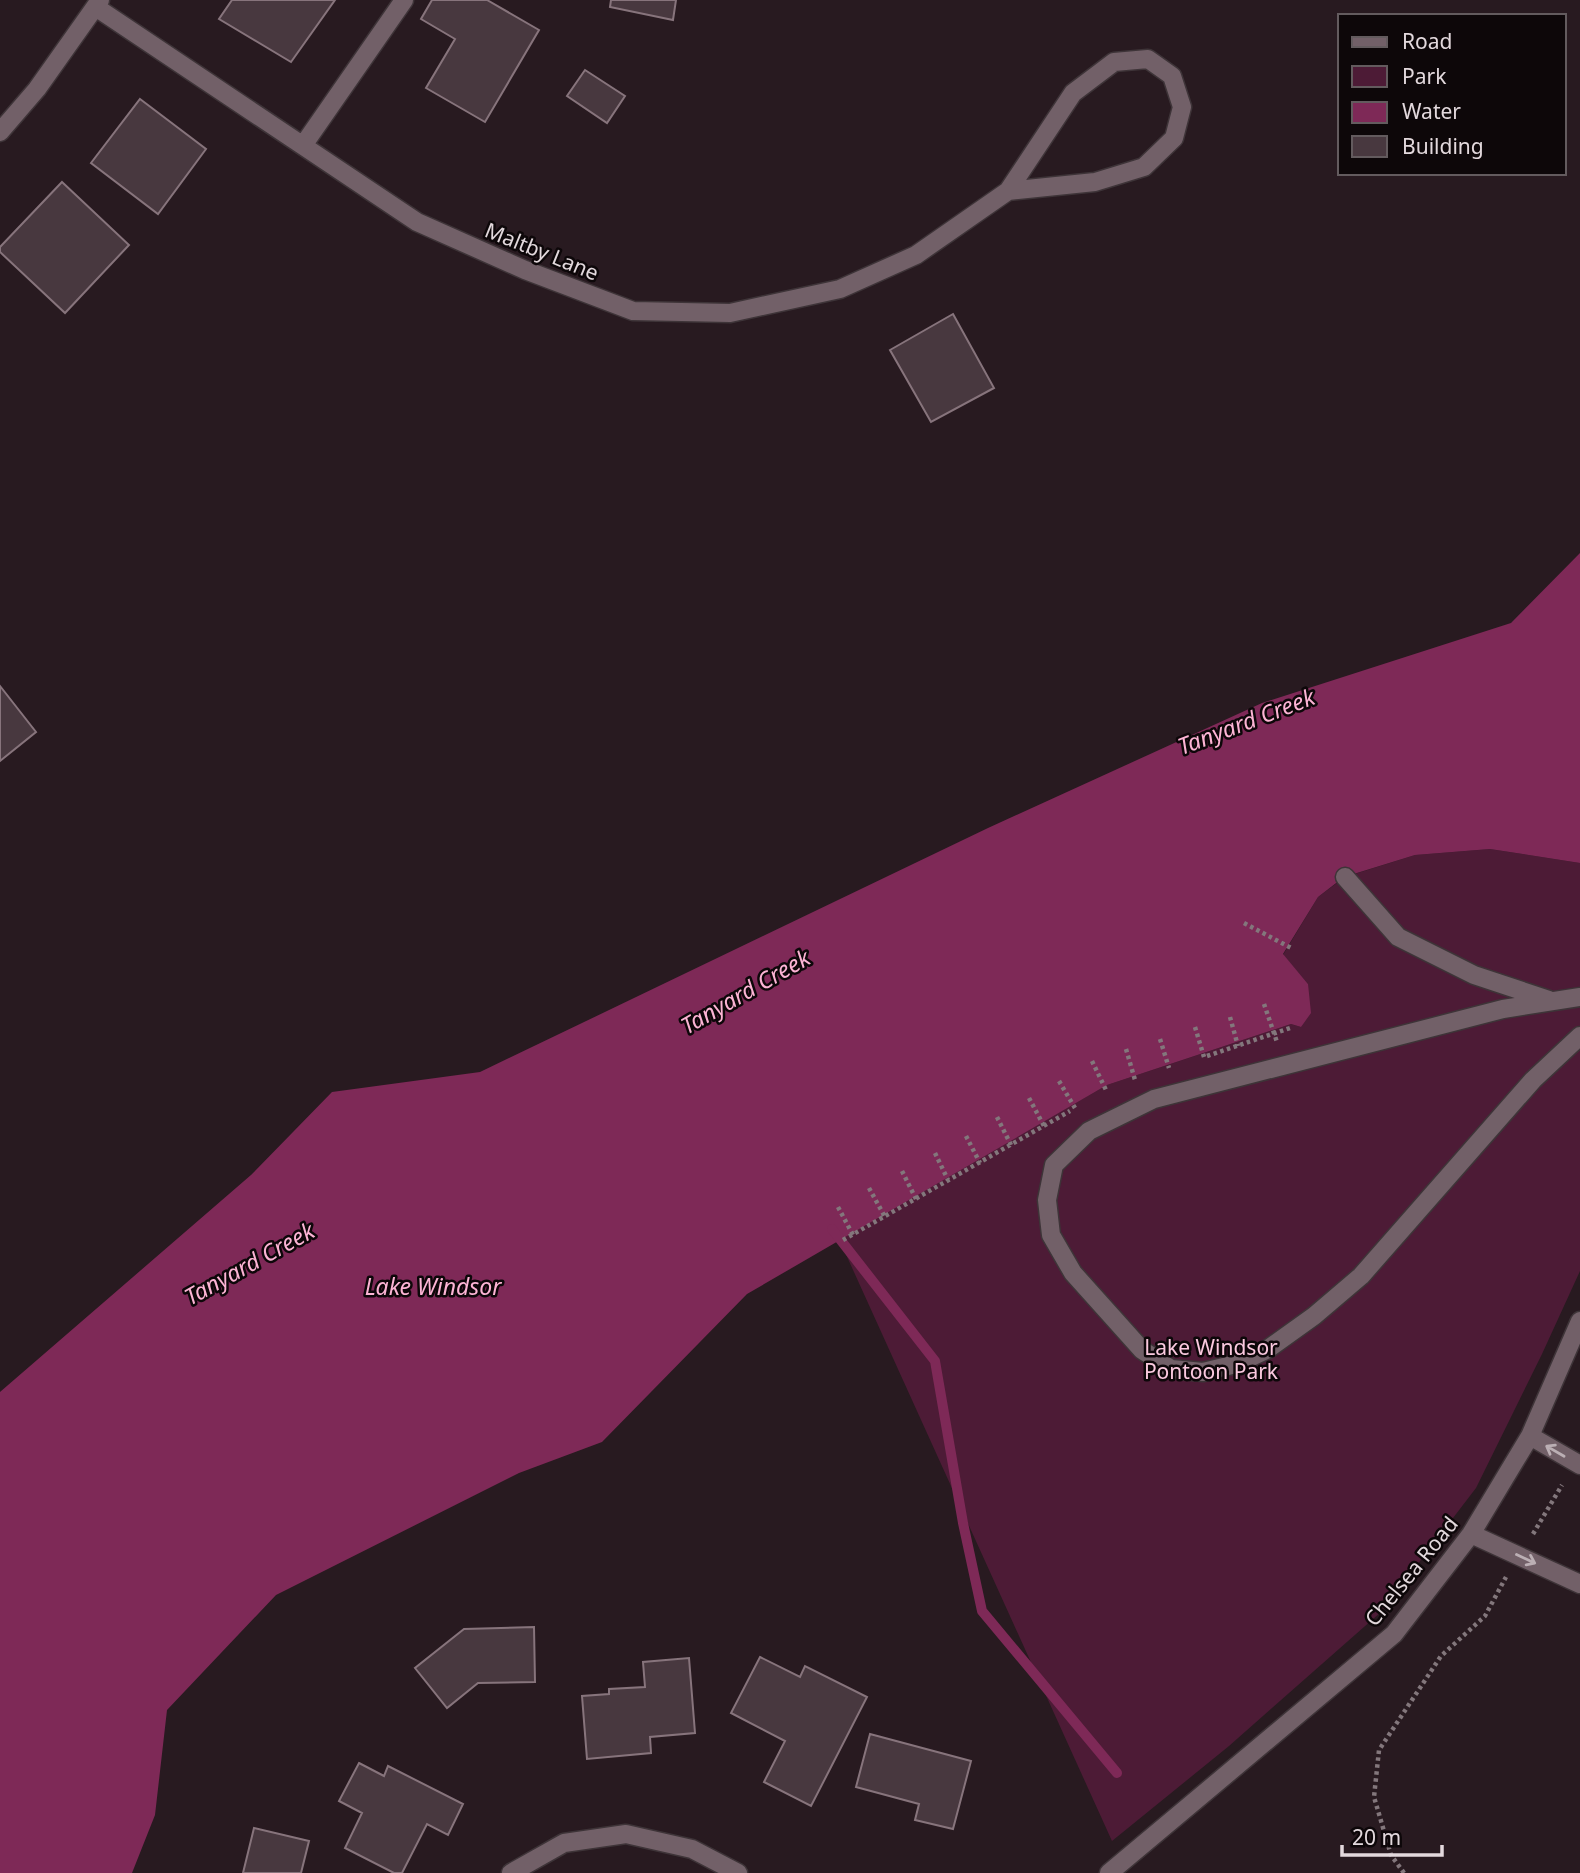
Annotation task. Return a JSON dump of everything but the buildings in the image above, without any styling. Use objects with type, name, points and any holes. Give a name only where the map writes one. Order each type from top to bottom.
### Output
[{"type":"street","points":[[304,144],[404,0]]},
{"type":"street","points":[[0,132],[37,89],[99,4]]},
{"type":"street","name":"Maltby Lane","points":[[99,4],[417,222],[525,270],[633,311],[730,313],[840,289],[916,255],[1008,191],[1073,93],[1114,62],[1148,59],[1172,76],[1182,107],[1174,138],[1143,167],[1095,182],[1008,191]]},
{"type":"street","points":[[1345,877],[1398,937],[1474,975],[1552,1001]]},
{"type":"street","points":[[1580,997],[1503,1009],[1154,1099],[1089,1131],[1054,1165],[1047,1200],[1051,1235],[1073,1273],[1142,1350],[1171,1369],[1203,1372],[1236,1364],[1268,1349],[1314,1316],[1361,1276],[1533,1080],[1580,1036]]},
{"type":"street","name":"Chelsea Road","points":[[1109,1873],[1394,1633],[1471,1534],[1530,1436],[1580,1321]]},
{"type":"street","points":[[1530,1436],[1574,1470]]},
{"type":"street","points":[[1471,1534],[1580,1584]]},
{"type":"street","points":[[511,1873],[564,1843],[626,1834],[692,1849],[738,1873]]},
{"type":"path","points":[[1244,923],[1293,949]]},
{"type":"path","points":[[1264,1004],[1274,1033]]},
{"type":"path","points":[[1230,1017],[1238,1046]]},
{"type":"path","points":[[1195,1027],[1204,1057]]},
{"type":"path","points":[[1160,1039],[1170,1069]]},
{"type":"path","points":[[1126,1049],[1136,1081]]},
{"type":"path","points":[[1092,1061],[1106,1090]]},
{"type":"path","points":[[1059,1081],[1075,1108]]},
{"type":"path","points":[[1029,1098],[1044,1126]]},
{"type":"path","points":[[997,1117],[1011,1145]]},
{"type":"path","points":[[966,1136],[980,1163]]},
{"type":"path","points":[[935,1153],[948,1180]]},
{"type":"path","points":[[902,1171],[916,1199]]},
{"type":"path","points":[[869,1188],[885,1217]]},
{"type":"path","points":[[838,1207],[853,1235]]},
{"type":"path","points":[[1529,1541],[1574,1470]]},
{"type":"path","points":[[1404,1873],[1391,1855],[1374,1797],[1379,1750],[1441,1656],[1485,1616],[1507,1574]]},
{"type":"green space","name":"Lake Windsor Pontoon Park","points":[[1490,849],[1580,863],[1580,1271],[1476,1488],[1381,1612],[1229,1746],[1112,1841],[839,1239],[1107,1085],[1291,1024],[1301,1027],[1308,984],[1283,955],[1318,897],[1345,877],[1415,855]]},
{"type":"water","name":"Lake Windsor","points":[[1580,553],[1580,863],[1490,849],[1415,855],[1344,877],[1318,897],[1283,954],[1308,984],[1311,1013],[1301,1027],[1291,1024],[1107,1085],[747,1294],[602,1442],[519,1473],[276,1595],[167,1710],[155,1815],[132,1873],[0,1873],[0,1392],[251,1175],[332,1092],[480,1072],[988,828],[1262,703],[1511,623]]},
{"type":"waterway","points":[[832,1229],[935,1361],[963,1523],[982,1611],[1117,1773]]},
{"type":"water label","name":"Tanyard Creek","points":[[1246,721]]},
{"type":"water label","name":"Tanyard Creek","points":[[745,991]]},
{"type":"water label","name":"Tanyard Creek","points":[[249,1263]]}]
